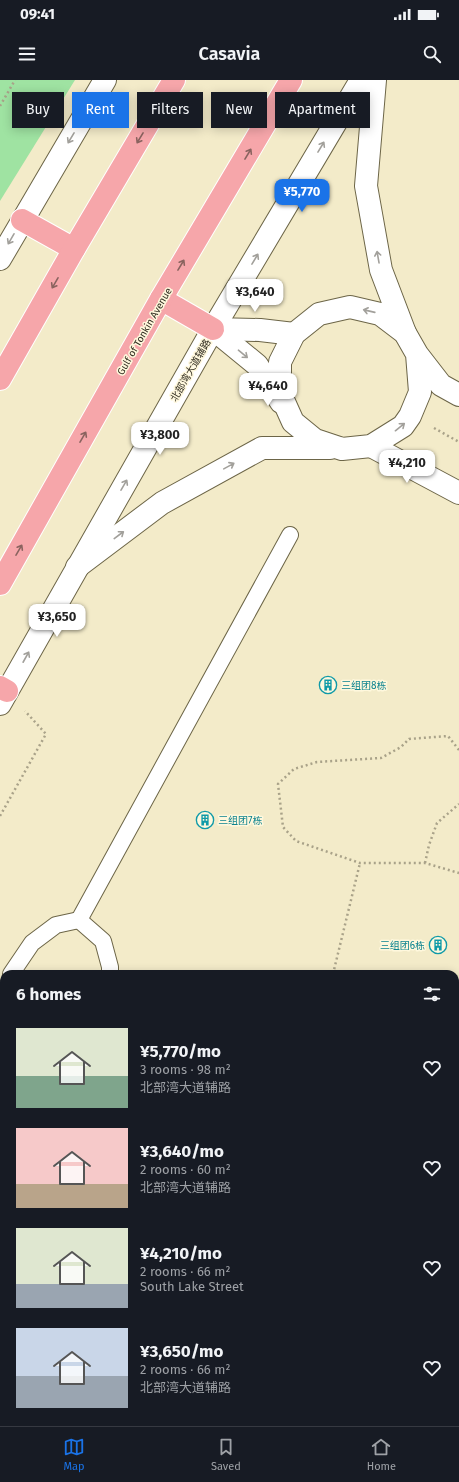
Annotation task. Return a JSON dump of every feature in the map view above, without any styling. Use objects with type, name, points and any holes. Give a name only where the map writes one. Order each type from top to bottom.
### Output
[{"type":"highway","points":[[0,379],[74,249],[174,80]]},
{"type":"highway","name":"Gulf of Tonkin Avenue","points":[[0,584],[162,299],[291,80]]},
{"type":"highway","points":[[22,220],[74,249]]},
{"type":"highway","points":[[162,299],[213,328]]},
{"type":"street","points":[[0,259],[105,80]]},
{"type":"street","name":"北部湾大道辅路","points":[[2,694],[77,567],[213,328],[361,80]]},
{"type":"street","points":[[375,80],[366,186],[381,270],[405,333],[417,354],[441,385],[459,395]]},
{"type":"street","points":[[293,422],[280,393],[280,362],[294,334],[319,314],[350,307],[380,314],[405,333]]},
{"type":"street","points":[[213,328],[260,330],[294,334]]},
{"type":"street","points":[[213,328],[257,365],[293,422],[315,440],[342,449]]},
{"type":"street","points":[[77,567],[162,503],[262,448],[342,449],[371,446],[403,426],[410,416],[420,392],[417,354]]},
{"type":"street","points":[[371,446],[459,493]]},
{"type":"lane","points":[[14,970],[32,943],[56,925],[79,920],[290,535]]},
{"type":"lane","points":[[79,920],[103,941],[110,970]]},
{"type":"path","points":[[0,106],[15,80]]},
{"type":"path","points":[[0,816],[46,734]]},
{"type":"path","points":[[459,750],[448,736],[409,739],[401,747],[381,758],[317,762],[294,769],[278,784],[283,827],[296,840],[360,863],[425,863],[459,873]]},
{"type":"path","points":[[425,863],[429,845],[437,823],[459,804]]},
{"type":"path","points":[[334,970],[360,863]]},
{"type":"green space","points":[[0,80],[75,80],[64,98],[64,92],[12,92],[12,128],[45,128],[0,201]]},
{"type":"place","name":"三组团8栋","points":[[328,685]]},
{"type":"place","name":"三组团7栋","points":[[205,820]]},
{"type":"place","name":"三组团6栋","points":[[438,945]]}]
